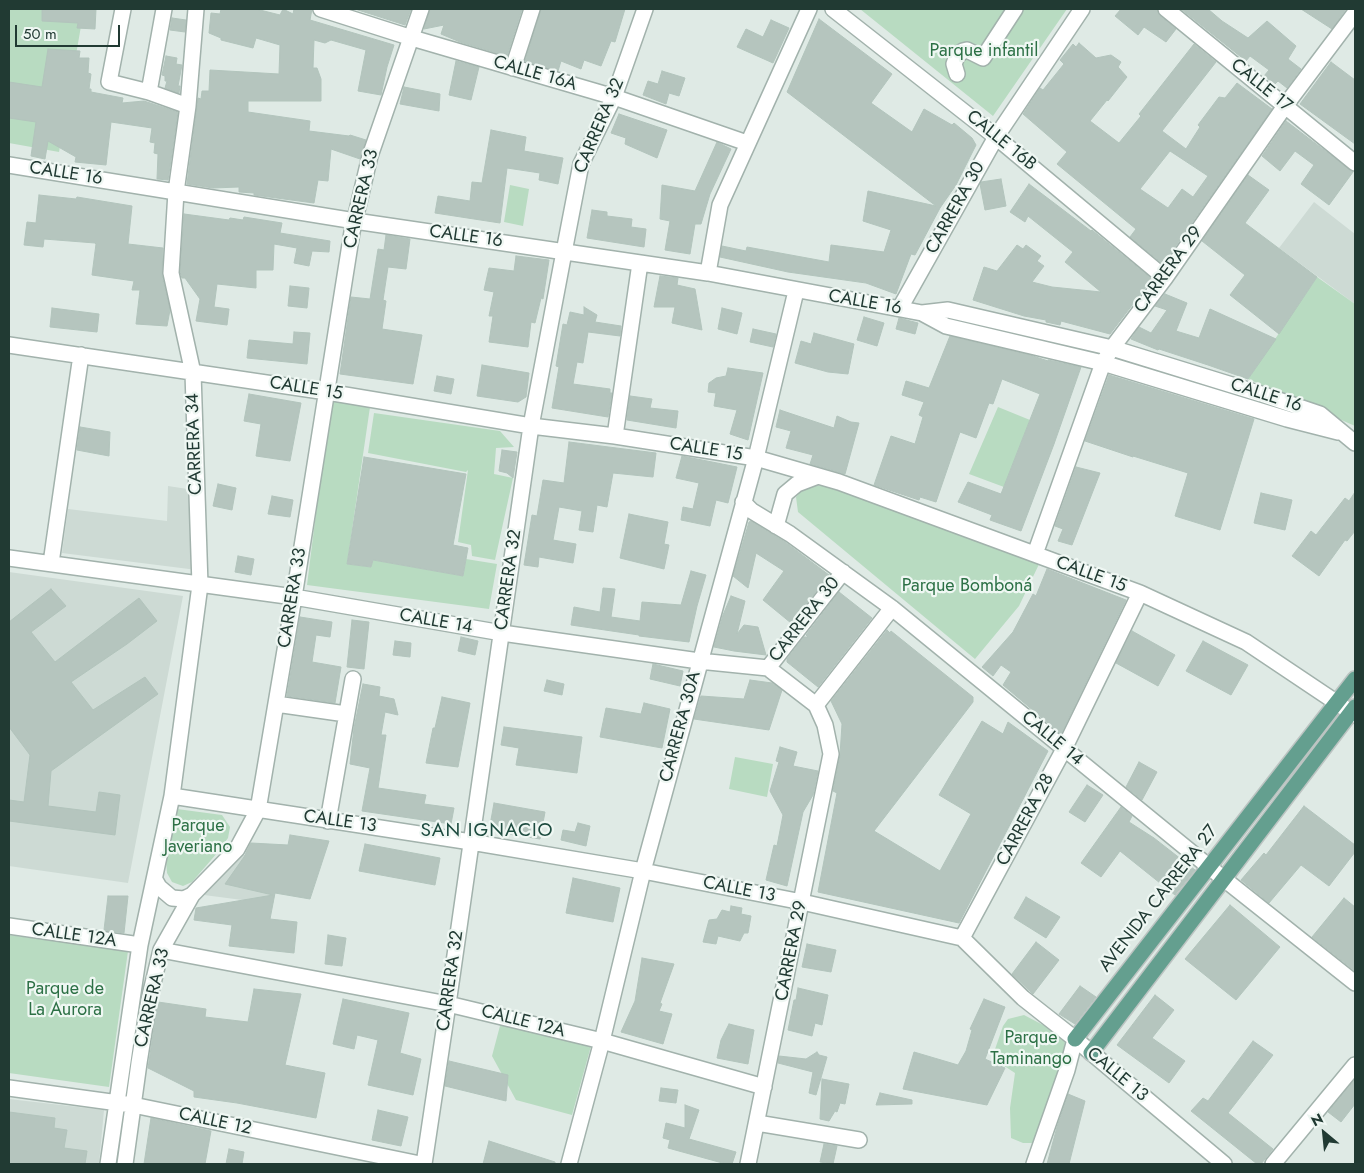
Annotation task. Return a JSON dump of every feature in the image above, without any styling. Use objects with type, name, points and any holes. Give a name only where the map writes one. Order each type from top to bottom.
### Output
[{"type":"main road","name":"AVENIDA CARRERA 27","points":[[1075,1039],[1355,679]]},
{"type":"main road","points":[[1091,1053],[1354,711]]},
{"type":"street","points":[[123,9],[110,82],[150,92],[188,106]]},
{"type":"street","points":[[150,92],[164,9]]},
{"type":"street","name":"CARRERA 34","points":[[108,1164],[140,945],[172,796],[200,585],[193,373],[171,273],[176,192],[188,106],[196,9]]},
{"type":"street","name":"CALLE 16A","points":[[321,9],[412,38],[614,97],[747,143]]},
{"type":"street","name":"CARRERA 33","points":[[125,1164],[148,1009],[161,950],[192,895],[237,849],[258,810],[355,221],[370,156],[421,9]]},
{"type":"street","points":[[513,68],[532,9]]},
{"type":"street","name":"CARRERA 32","points":[[422,1164],[448,1004],[531,426],[564,252],[581,164],[614,97],[645,9]]},
{"type":"street","points":[[708,273],[720,205],[809,9]]},
{"type":"street","name":"CALLE 16B","points":[[833,9],[996,137],[1166,278]]},
{"type":"street","points":[[957,74],[954,64],[957,56],[967,50],[983,58],[1015,9]]},
{"type":"street","name":"CARRERA 30","points":[[900,308],[996,137],[1082,9]]},
{"type":"street","name":"CALLE 17","points":[[1166,9],[1355,163]]},
{"type":"street","name":"CARRERA 29","points":[[1035,554],[1103,364],[1112,348],[1166,278],[1285,106],[1355,13]]},
{"type":"street","name":"CALLE 16","points":[[9,165],[355,221],[708,273],[796,291],[900,308],[922,313],[946,326],[1103,364],[1287,419],[1342,433]]},
{"type":"street","points":[[615,436],[640,263]]},
{"type":"street","name":"CARRERA 30A","points":[[569,1164],[602,1041],[643,871],[756,458],[796,291]]},
{"type":"street","name":"CALLE 16","points":[[922,313],[948,310],[1112,348],[1320,414],[1355,444]]},
{"type":"street","name":"CALLE 15","points":[[9,345],[327,392],[531,426],[615,436],[756,458],[848,485],[1140,594],[1246,642],[1337,703],[1354,711]]},
{"type":"street","points":[[51,563],[81,355]]},
{"type":"street","points":[[776,526],[785,494],[797,484],[818,476]]},
{"type":"street","name":"CALLE 14","points":[[743,502],[752,511],[843,572],[892,608],[1224,880],[1355,983]]},
{"type":"street","name":"CALLE 14","points":[[9,558],[294,597],[502,633],[699,661],[768,668]]},
{"type":"street","name":"CARRERA 30","points":[[768,668],[843,572]]},
{"type":"street","name":"CARRERA 28","points":[[962,938],[1064,749],[1140,594]]},
{"type":"street","points":[[768,668],[816,705],[892,608]]},
{"type":"street","points":[[328,821],[353,679]]},
{"type":"street","points":[[276,704],[346,714]]},
{"type":"street","name":"CARRERA 29","points":[[748,1164],[831,754],[829,738],[816,705]]},
{"type":"street","name":"CALLE 13","points":[[172,796],[471,842],[643,871],[802,902],[962,938],[1024,998],[1224,1164]]},
{"type":"street","points":[[155,880],[159,887],[172,898],[184,899],[192,895]]},
{"type":"street","name":"CALLE 12A","points":[[9,926],[140,945]]},
{"type":"street","name":"CALLE 12A","points":[[161,950],[448,1004],[602,1041],[764,1086]]},
{"type":"street","name":"AVENIDA CARRERA 27","points":[[1034,1164],[1068,1070],[1075,1039]]},
{"type":"street","points":[[1273,1164],[1355,1064]]},
{"type":"street","name":"CALLE 12","points":[[9,1088],[117,1102],[422,1164]]},
{"type":"street","points":[[757,1123],[859,1140]]},
{"type":"shaded area","points":[[1314,202],[1355,234],[1355,304],[1279,248]]},
{"type":"shaded area","points":[[168,486],[194,490],[197,570],[62,553],[68,509],[167,521]]},
{"type":"shaded area","points":[[9,572],[183,596],[128,883],[9,866]]},
{"type":"shaded area","points":[[247,843],[284,845],[273,904],[204,895],[236,854],[245,855]]},
{"type":"shaded area","points":[[9,1099],[104,1110],[99,1164],[9,1164]]},
{"type":"green space","points":[[9,9],[84,9],[59,152],[9,143]]},
{"type":"green space","name":"Parque infantil","points":[[860,9],[1067,9],[993,116]]},
{"type":"green space","points":[[510,185],[529,189],[523,226],[504,222]]},
{"type":"green space","points":[[1317,277],[1355,304],[1355,426],[1248,379]]},
{"type":"green space","points":[[330,401],[370,407],[347,564],[371,567],[373,560],[463,576],[466,559],[497,564],[489,609],[307,585]]},
{"type":"green space","points":[[998,407],[1030,420],[1004,487],[969,474]]},
{"type":"green space","points":[[374,413],[500,431],[514,447],[496,448],[494,474],[513,478],[495,560],[472,556],[471,545],[458,542],[468,470],[466,472],[368,453]]},
{"type":"green space","name":"Parque Bomboná","points":[[806,486],[827,486],[1041,560],[1019,606],[975,659],[798,512],[796,497]]},
{"type":"green space","points":[[735,757],[773,764],[767,797],[729,789]]},
{"type":"green space","name":"Parque Javeriano","points":[[177,809],[222,815],[230,827],[228,838],[218,852],[192,882],[183,886],[172,882],[167,873],[166,861]]},
{"type":"green space","name":"Parque de La Aurora","points":[[9,935],[128,951],[109,1087],[9,1073]]},
{"type":"green space","name":"Parque Taminango","points":[[1024,1015],[1045,1026],[1065,1041],[1060,1078],[1033,1143],[1023,1143],[1011,1138],[1010,1108],[1015,1073],[992,1058],[1003,1026],[1008,1019]]},
{"type":"green space","points":[[501,1022],[591,1046],[572,1115],[516,1100],[492,1056]]},
{"type":"building","points":[[42,9],[96,9],[95,29],[77,28],[78,23],[42,21]]},
{"type":"building","points":[[221,9],[256,9],[280,15],[283,9],[293,14],[294,9],[312,9],[310,20],[394,45],[381,95],[358,91],[366,50],[331,40],[325,43],[314,40],[313,68],[317,68],[321,79],[321,101],[248,101],[248,112],[310,121],[309,131],[350,135],[366,140],[360,159],[331,149],[328,181],[318,180],[314,203],[239,192],[239,187],[213,188],[187,184],[198,98],[201,99],[202,91],[209,91],[210,70],[279,74],[280,45],[256,38],[253,48],[221,40],[221,38],[209,33],[211,13],[220,14]]},
{"type":"building","points":[[355,9],[411,9],[405,25]]},
{"type":"building","points":[[430,9],[522,9],[507,56],[460,42],[441,34],[444,25],[424,29]]},
{"type":"building","points":[[541,9],[625,9],[615,42],[611,41],[601,66],[584,60],[581,69],[561,61],[558,71],[525,61]]},
{"type":"building","points":[[1121,9],[1157,9],[1160,16],[1176,29],[1166,42],[1144,27],[1138,35],[1115,16]]},
{"type":"building","points":[[1181,9],[1208,9],[1248,38],[1267,21],[1296,46],[1288,59],[1301,69],[1287,88],[1278,81],[1275,84],[1264,76],[1269,70],[1250,56],[1246,61]]},
{"type":"building","points":[[1301,9],[1346,9],[1332,29]]},
{"type":"building","points":[[172,18],[186,20],[185,32],[170,30]]},
{"type":"building","points":[[819,19],[892,74],[871,103],[912,132],[924,109],[952,125],[954,123],[972,138],[976,145],[956,185],[940,208],[915,255],[911,254],[896,294],[866,283],[788,272],[720,257],[722,246],[746,251],[747,247],[829,262],[831,245],[884,252],[891,230],[863,221],[868,191],[936,206],[787,92]]},
{"type":"building","points":[[771,20],[789,28],[773,63],[737,47],[746,29],[763,37]]},
{"type":"building","points":[[1079,43],[1096,58],[1111,55],[1121,62],[1118,67],[1127,77],[1090,121],[1119,143],[1141,116],[1139,114],[1194,44],[1216,62],[1162,131],[1186,149],[1200,127],[1198,125],[1219,97],[1225,98],[1237,83],[1272,109],[1163,264],[1130,237],[1136,229],[1057,164],[1067,152],[1023,114],[1040,88],[1043,90],[1064,64],[1060,60],[1073,44],[1076,47]],"holes":[[[1170,151],[1208,176],[1193,197],[1182,189],[1168,208],[1140,189]]]},
{"type":"building","points":[[48,49],[80,51],[79,58],[89,58],[88,73],[91,74],[89,89],[91,89],[91,92],[123,98],[122,103],[144,101],[178,112],[168,180],[157,179],[158,154],[154,153],[155,143],[150,142],[152,128],[111,122],[106,165],[75,162],[76,157],[48,141],[45,159],[31,156],[36,122],[9,118],[9,82],[42,87]]},
{"type":"building","points":[[166,56],[177,58],[176,64],[182,65],[178,86],[180,86],[179,93],[165,88],[167,81],[165,81],[165,76],[162,75]]},
{"type":"building","points":[[456,61],[479,67],[471,100],[449,95]]},
{"type":"building","points":[[1331,62],[1355,80],[1355,144],[1300,104]]},
{"type":"building","points":[[662,71],[685,78],[679,96],[669,93],[666,104],[643,95],[648,81],[658,84]]},
{"type":"building","points":[[404,87],[440,94],[439,111],[400,104]]},
{"type":"building","points":[[619,114],[667,130],[657,158],[625,144],[626,138],[611,133]]},
{"type":"building","points":[[1286,121],[1353,172],[1329,205],[1301,184],[1314,165],[1295,151],[1280,171],[1262,156]]},
{"type":"building","points":[[491,130],[526,137],[524,151],[563,158],[558,184],[539,180],[540,173],[507,168],[500,223],[435,213],[438,196],[470,201],[472,182],[482,183]]},
{"type":"building","points":[[717,142],[731,149],[710,194],[701,224],[695,224],[690,254],[665,250],[670,221],[660,219],[662,185],[695,191]]},
{"type":"building","points":[[1248,175],[1269,190],[1245,223],[1317,277],[1279,334],[1230,295],[1245,275],[1202,241]]},
{"type":"building","points":[[1001,179],[1006,206],[985,210],[981,182]]},
{"type":"building","points":[[1029,184],[1092,230],[1152,279],[1110,334],[1061,321],[1060,325],[1046,322],[1046,320],[1024,316],[973,300],[984,267],[997,271],[1017,245],[1023,249],[1026,245],[1041,256],[1037,261],[1044,266],[1032,282],[1052,287],[1101,292],[1065,262],[1073,252],[1028,216],[1025,222],[1010,212]]},
{"type":"building","points":[[39,195],[76,199],[77,197],[132,206],[128,244],[163,248],[162,275],[170,310],[167,326],[136,324],[140,290],[132,290],[134,281],[92,275],[95,243],[44,239],[43,247],[24,245],[27,222],[36,223]]},
{"type":"building","points":[[592,210],[607,212],[607,216],[632,219],[631,227],[646,229],[644,247],[587,238]]},
{"type":"building","points":[[184,214],[229,220],[230,218],[243,220],[244,217],[282,223],[280,233],[330,241],[329,252],[312,251],[309,266],[294,263],[297,248],[274,244],[273,270],[256,270],[256,288],[217,284],[214,307],[229,309],[227,325],[196,321],[200,299],[185,278],[182,278],[180,272]]},
{"type":"building","points":[[386,235],[410,239],[406,269],[388,267],[383,300],[386,301],[382,329],[422,335],[413,384],[340,374],[351,297],[370,299],[378,249],[384,250]]},
{"type":"building","points":[[516,256],[549,260],[543,299],[541,298],[535,323],[531,322],[528,347],[489,342],[493,316],[489,316],[494,292],[484,290],[489,268],[514,271]]},
{"type":"building","points":[[660,276],[678,278],[677,285],[695,289],[702,330],[672,323],[675,307],[654,307]]},
{"type":"building","points":[[290,286],[309,288],[307,308],[288,306]]},
{"type":"building","points":[[1165,294],[1187,303],[1176,331],[1199,338],[1210,309],[1276,339],[1248,379],[1158,350],[1131,339],[1139,327],[1151,333],[1167,310],[1155,306]]},
{"type":"building","points":[[584,307],[597,315],[595,322],[621,326],[620,336],[588,332],[583,363],[577,362],[573,384],[610,389],[610,393],[612,393],[608,417],[552,408],[559,367],[556,366],[563,324],[567,325],[570,312],[584,315]]},
{"type":"building","points":[[52,308],[99,314],[97,332],[50,327]]},
{"type":"building","points":[[722,308],[742,313],[737,334],[718,329]]},
{"type":"building","points":[[864,317],[884,323],[877,346],[857,340]]},
{"type":"building","points":[[899,318],[918,323],[915,334],[896,329]]},
{"type":"building","points":[[753,329],[776,334],[773,347],[750,342]]},
{"type":"building","points":[[294,332],[310,333],[307,364],[247,358],[249,340],[293,344]]},
{"type":"building","points":[[814,333],[854,344],[848,374],[828,372],[795,363],[801,341],[811,344]]},
{"type":"building","points":[[950,336],[1048,361],[1081,367],[1021,531],[990,520],[992,515],[958,502],[968,482],[1001,494],[1040,394],[1002,379],[993,404],[989,403],[976,438],[960,432],[936,502],[920,497],[919,500],[874,485],[891,436],[915,444],[923,417],[919,415],[924,402],[902,395],[906,381],[929,388]]},
{"type":"building","points":[[482,365],[529,373],[526,397],[518,402],[477,396]]},
{"type":"building","points":[[728,368],[763,373],[748,440],[730,434],[737,410],[714,406],[716,393],[708,392],[709,383],[716,378],[726,376]]},
{"type":"building","points":[[1109,375],[1254,419],[1220,530],[1175,516],[1188,473],[1085,441]]},
{"type":"building","points":[[437,376],[454,379],[451,394],[434,391]]},
{"type":"building","points":[[249,394],[301,403],[290,461],[256,456],[261,424],[244,421]]},
{"type":"building","points":[[630,396],[652,399],[650,408],[678,411],[676,428],[627,420]]},
{"type":"building","points":[[780,410],[834,428],[837,416],[859,423],[845,474],[810,464],[813,455],[786,448],[791,431],[776,427]]},
{"type":"building","points":[[80,427],[110,432],[109,456],[77,450]]},
{"type":"building","points":[[569,442],[656,453],[653,477],[613,473],[607,507],[597,505],[593,532],[579,530],[582,511],[559,507],[553,540],[576,544],[573,563],[539,557],[538,567],[524,565],[532,515],[537,516],[543,480],[564,483]]},
{"type":"building","points":[[502,450],[517,452],[513,478],[507,473],[499,471]]},
{"type":"building","points":[[682,456],[737,467],[728,503],[716,500],[710,526],[681,520],[683,507],[693,509],[699,483],[676,478]]},
{"type":"building","points":[[364,457],[466,474],[453,545],[468,548],[463,576],[373,560],[371,567],[347,564]]},
{"type":"building","points":[[1076,467],[1100,473],[1072,545],[1058,541],[1063,529],[1055,526]]},
{"type":"building","points":[[218,484],[236,488],[232,510],[213,506]]},
{"type":"building","points":[[1355,492],[1355,531],[1347,541],[1345,540],[1319,576],[1292,556],[1311,531],[1316,535],[1345,498],[1349,501]]},
{"type":"building","points":[[1261,493],[1292,500],[1285,530],[1254,523]]},
{"type":"building","points":[[272,496],[293,500],[290,517],[268,514]]},
{"type":"building","points":[[629,514],[668,522],[664,544],[669,545],[664,569],[620,558]]},
{"type":"building","points":[[751,521],[785,542],[829,575],[791,623],[763,600],[784,571],[756,553],[748,588],[733,576],[749,522]]},
{"type":"building","points":[[238,556],[254,559],[251,575],[235,572]]},
{"type":"building","points":[[1047,569],[1126,600],[1061,734],[1003,685],[1011,672],[1001,665],[993,676],[982,667],[1013,632],[1033,594],[1036,596]]},
{"type":"building","points":[[691,571],[706,575],[689,642],[571,625],[574,607],[600,612],[603,588],[615,589],[611,617],[640,621],[642,602],[681,605]]},
{"type":"building","points":[[51,589],[66,606],[31,632],[55,662],[139,598],[157,621],[71,682],[93,710],[145,677],[158,694],[51,771],[48,806],[96,812],[99,792],[120,795],[115,835],[9,821],[9,800],[24,802],[30,755],[9,727],[9,622]]},
{"type":"building","points":[[839,592],[872,618],[818,687],[787,662],[787,659],[804,637],[808,637],[806,635]]},
{"type":"building","points":[[731,596],[745,601],[737,634],[744,625],[758,627],[766,655],[714,647],[723,615]]},
{"type":"building","points":[[300,617],[332,622],[330,637],[316,635],[312,662],[341,667],[335,703],[287,696]]},
{"type":"building","points":[[352,620],[369,622],[364,669],[347,667]]},
{"type":"building","points":[[887,630],[890,633],[891,631],[973,697],[973,702],[874,831],[940,871],[971,814],[939,795],[982,721],[1003,734],[1008,722],[1048,751],[959,923],[818,892],[837,793],[833,791],[840,755],[842,724],[831,701]]},
{"type":"building","points":[[1132,631],[1175,655],[1158,686],[1116,663]]},
{"type":"building","points":[[461,637],[478,641],[475,655],[458,651]]},
{"type":"building","points":[[395,641],[411,643],[410,657],[393,655]]},
{"type":"building","points":[[1203,641],[1248,665],[1231,695],[1186,671]]},
{"type":"building","points":[[653,664],[683,671],[680,686],[650,679]]},
{"type":"building","points":[[547,680],[564,684],[562,695],[544,691]]},
{"type":"building","points":[[750,680],[772,683],[782,690],[769,730],[694,719],[701,696],[744,699]]},
{"type":"building","points":[[363,684],[380,687],[379,696],[394,699],[398,715],[385,712],[381,735],[386,735],[378,788],[426,795],[424,804],[454,808],[451,824],[362,811],[370,768],[350,764],[354,728]]},
{"type":"building","points":[[442,697],[470,703],[458,767],[426,763]]},
{"type":"building","points":[[644,703],[670,709],[662,748],[600,737],[606,708],[641,714]]},
{"type":"building","points":[[504,727],[582,737],[577,773],[516,765],[519,748],[501,745]]},
{"type":"building","points":[[780,747],[797,752],[793,766],[818,771],[813,795],[803,812],[787,886],[766,880],[774,845],[777,846],[783,815],[770,791],[779,762],[776,761]]},
{"type":"building","points":[[1139,762],[1157,772],[1142,800],[1126,787]]},
{"type":"building","points":[[1087,785],[1103,795],[1085,822],[1069,812]]},
{"type":"building","points":[[494,803],[545,812],[540,839],[489,831]]},
{"type":"building","points":[[1304,806],[1355,845],[1355,852],[1329,886],[1301,865],[1269,903],[1241,880],[1264,853],[1266,855]]},
{"type":"building","points":[[1121,807],[1132,816],[1129,822],[1154,838],[1195,870],[1175,895],[1120,851],[1101,877],[1081,863]]},
{"type":"building","points":[[578,823],[590,826],[586,846],[561,840],[563,830],[575,832]]},
{"type":"building","points":[[290,835],[329,841],[310,899],[275,893],[270,919],[297,922],[294,953],[229,946],[232,925],[194,920],[196,908],[273,895],[225,884],[244,857],[251,843],[288,845]]},
{"type":"building","points":[[365,844],[440,858],[435,885],[359,871]]},
{"type":"building","points":[[573,878],[620,888],[613,922],[566,913]]},
{"type":"building","points":[[108,896],[128,896],[124,933],[104,930]]},
{"type":"building","points":[[1026,897],[1060,917],[1046,938],[1014,918]]},
{"type":"building","points":[[1344,898],[1355,907],[1355,971],[1312,937]]},
{"type":"building","points":[[1230,905],[1280,947],[1236,1000],[1185,959]]},
{"type":"building","points":[[731,906],[742,908],[741,914],[751,916],[748,933],[744,933],[740,941],[718,936],[716,944],[703,942],[709,920],[717,919],[722,910],[730,912]]},
{"type":"building","points":[[328,935],[346,938],[342,966],[325,964]]},
{"type":"building","points":[[1036,942],[1059,960],[1033,994],[1012,974]]},
{"type":"building","points":[[807,944],[836,950],[831,972],[802,967]]},
{"type":"building","points":[[642,958],[674,964],[660,1003],[662,1004],[659,1011],[672,1014],[663,1044],[621,1032],[635,1001]]},
{"type":"building","points":[[1080,986],[1096,997],[1075,1024],[1059,1014]]},
{"type":"building","points":[[798,988],[828,995],[822,1025],[815,1023],[812,1036],[788,1030]]},
{"type":"building","points":[[254,989],[301,994],[285,1065],[325,1073],[316,1118],[194,1097],[194,1091],[148,1068],[158,1002],[206,1009],[205,1017],[248,1022]]},
{"type":"building","points":[[1155,995],[1174,1010],[1152,1038],[1185,1061],[1169,1083],[1117,1045]]},
{"type":"building","points":[[343,999],[409,1013],[400,1053],[421,1059],[413,1095],[368,1085],[378,1040],[357,1035],[354,1049],[333,1044]]},
{"type":"building","points":[[984,999],[1005,1007],[985,1059],[1005,1068],[987,1105],[903,1089],[914,1052],[958,1065],[966,1051],[972,1030],[970,1029]]},
{"type":"building","points":[[729,1024],[754,1030],[748,1064],[717,1058],[721,1040]]},
{"type":"building","points":[[1253,1041],[1273,1055],[1228,1113],[1273,1149],[1261,1164],[1257,1164],[1191,1111],[1203,1098],[1208,1101]]},
{"type":"building","points":[[817,1052],[819,1055],[827,1057],[816,1095],[809,1093],[813,1072],[778,1063],[779,1056],[806,1059]]},
{"type":"building","points":[[449,1061],[508,1075],[506,1101],[445,1086]]},
{"type":"building","points":[[822,1079],[849,1084],[845,1104],[840,1103],[837,1112],[835,1111],[829,1121],[820,1119]]},
{"type":"building","points":[[1355,1079],[1355,1104],[1341,1122],[1328,1112]]},
{"type":"building","points":[[661,1088],[678,1090],[676,1103],[659,1101]]},
{"type":"building","points":[[880,1093],[912,1100],[912,1104],[876,1105]]},
{"type":"building","points":[[1068,1094],[1085,1101],[1069,1164],[1047,1164],[1057,1127]]},
{"type":"building","points":[[685,1105],[699,1110],[689,1139],[736,1152],[732,1164],[668,1148],[670,1140],[663,1138],[666,1123],[685,1128]]},
{"type":"building","points":[[378,1110],[408,1117],[401,1146],[372,1140]]},
{"type":"building","points":[[9,1112],[55,1118],[54,1128],[67,1130],[64,1148],[87,1151],[85,1164],[9,1164]]},
{"type":"building","points":[[151,1118],[211,1131],[205,1164],[144,1164]]},
{"type":"building","points":[[489,1141],[555,1162],[555,1164],[483,1164]]},
{"type":"building","points":[[824,1144],[837,1146],[833,1164],[820,1162]]},
{"type":"building","points":[[229,1149],[244,1152],[242,1164],[226,1164]]},
{"type":"district","name":"SAN IGNACIO","points":[[487,831]]}]
